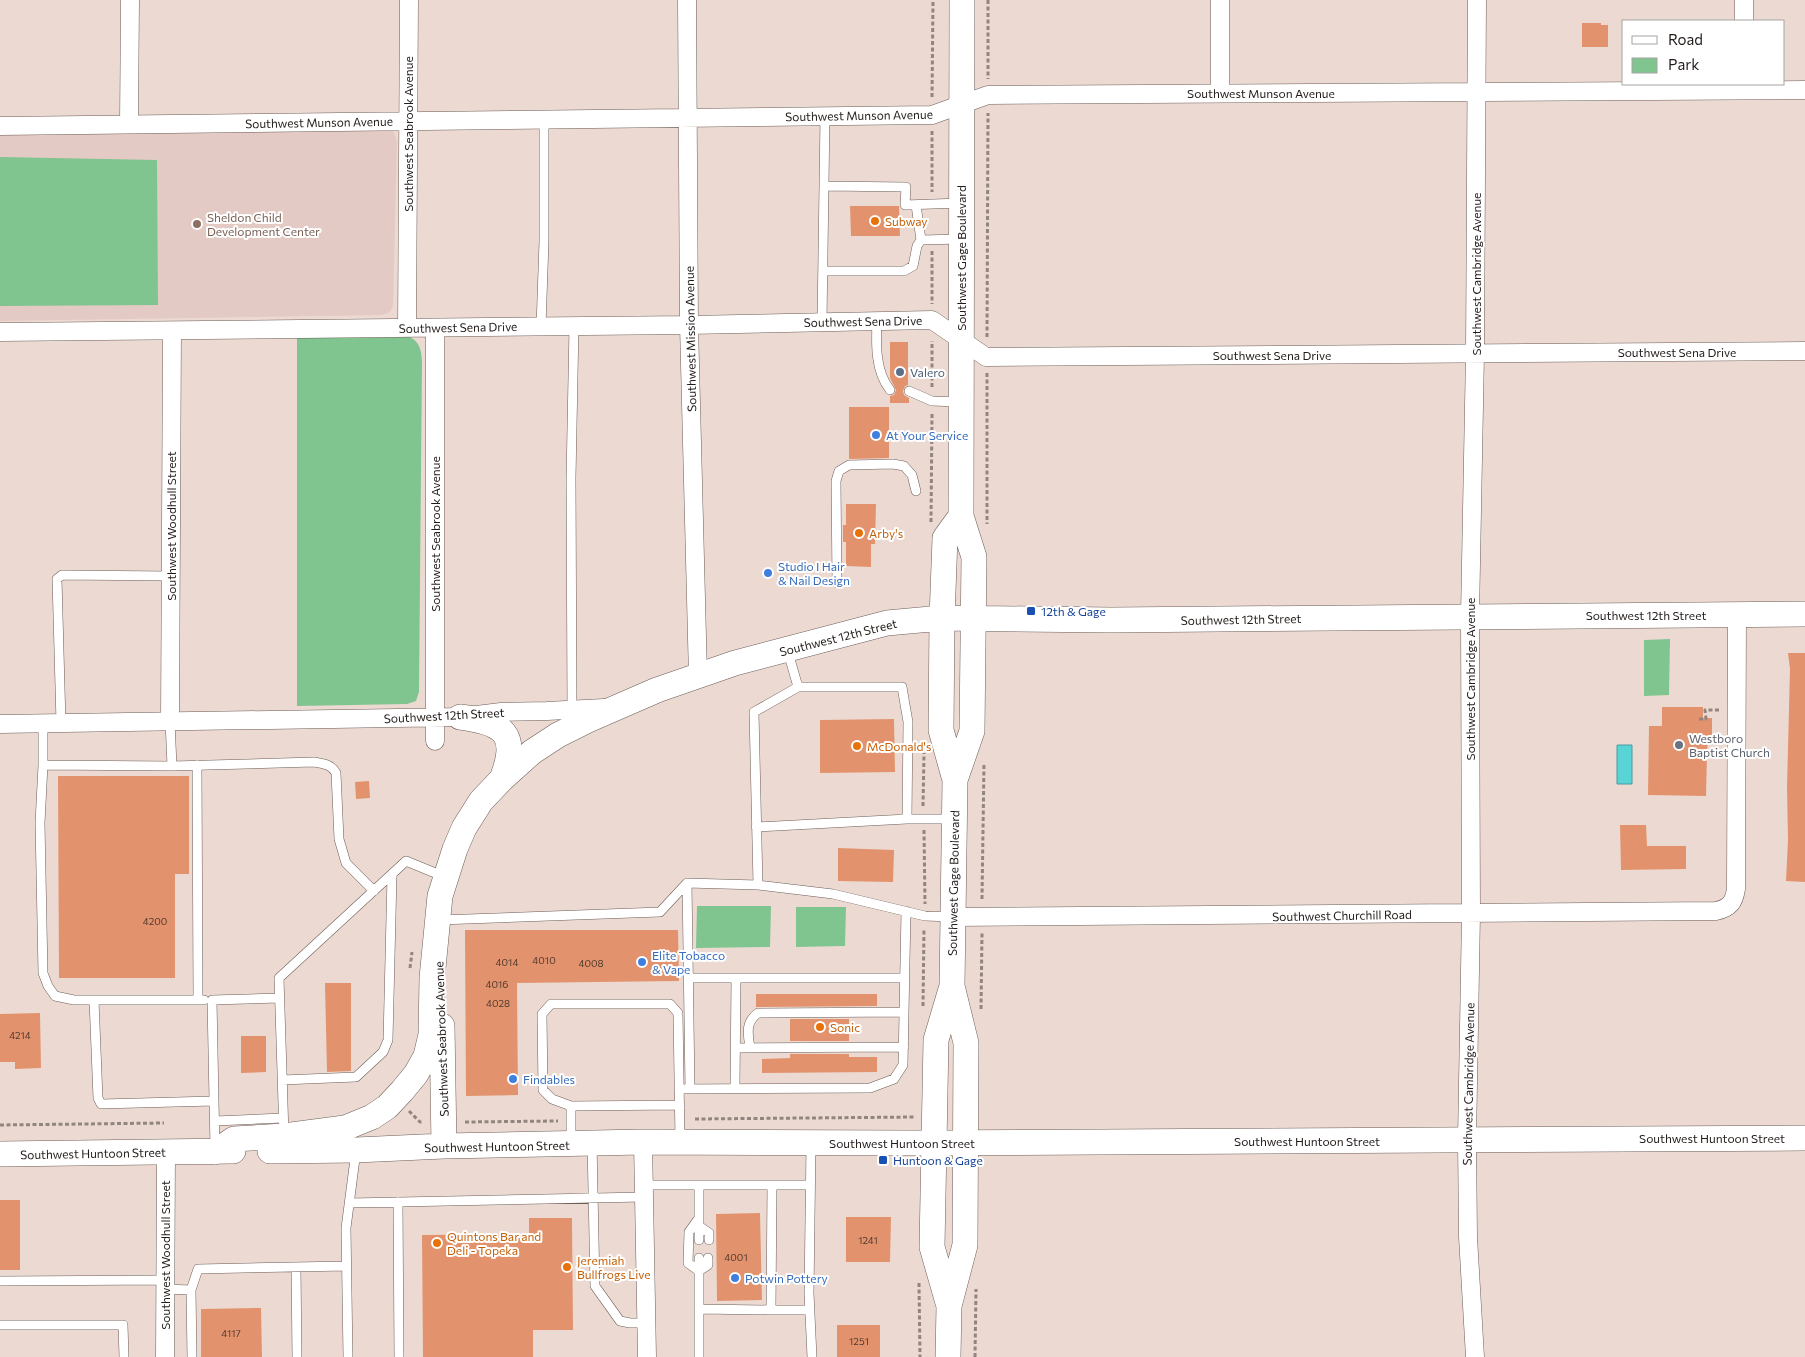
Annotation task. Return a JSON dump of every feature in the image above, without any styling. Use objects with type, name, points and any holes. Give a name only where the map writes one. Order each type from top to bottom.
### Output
[{"type":"main road","name":"Southwest Gage Boulevard","points":[[955,780],[972,731],[974,618],[974,557],[961,516],[962,0]]},
{"type":"main road","name":"Southwest Gage Boulevard","points":[[948,1357],[949,1306],[965,1246],[966,1043],[952,986],[955,780],[941,730],[942,618],[945,538],[961,516]]},
{"type":"main road","name":"Southwest 12th Street","points":[[624,704],[657,690],[788,649],[887,623],[942,618],[1111,620],[1805,614]]},
{"type":"main road","name":"Southwest Seabrook Avenue","points":[[215,1152],[234,1139],[345,1128],[372,1117],[391,1102],[416,1074],[426,1056],[431,1035],[432,978],[440,896],[464,828],[481,801],[532,752],[558,735],[624,704]]},
{"type":"main road","points":[[460,717],[483,720],[497,727],[505,735],[509,744],[510,755],[502,779]]},
{"type":"main road","name":"Southwest Seabrook Avenue","points":[[438,926],[441,977],[444,1146]]},
{"type":"main road","name":"Southwest Gage Boulevard","points":[[949,1306],[932,1247],[936,1040],[952,986]]},
{"type":"main road","name":"Southwest Huntoon Street","points":[[284,1135],[356,1150],[444,1146],[643,1142],[934,1143],[1805,1138]]},
{"type":"main road","name":"Southwest Huntoon Street","points":[[0,1154],[215,1152]]},
{"type":"street","points":[[129,124],[130,0]]},
{"type":"street","name":"Southwest Seabrook Avenue","points":[[407,328],[409,0]]},
{"type":"street","name":"Southwest Mission Avenue","points":[[687,0],[689,325],[698,677]]},
{"type":"street","points":[[1220,0],[1220,93]]},
{"type":"street","name":"Southwest Cambridge Avenue","points":[[1474,1357],[1468,1237],[1467,1140],[1470,914],[1470,616],[1475,353],[1477,0]]},
{"type":"street","points":[[1744,0],[1744,20]]},
{"type":"street","name":"Southwest Munson Avenue","points":[[0,126],[932,115],[988,95],[1477,92],[1744,87],[1805,90]]},
{"type":"street","name":"Southwest Sena Drive","points":[[0,332],[689,325],[932,320],[986,357],[1805,351]]},
{"type":"street","name":"Southwest Seabrook Avenue","points":[[435,328],[435,741]]},
{"type":"street","name":"Southwest Woodhull Street","points":[[170,721],[172,331]]},
{"type":"street","points":[[1736,710],[1737,615]]},
{"type":"street","name":"Southwest 12th Street","points":[[0,724],[460,717],[501,712],[592,709],[624,704]]},
{"type":"street","name":"Southwest Churchill Road","points":[[952,918],[1724,910],[1730,906],[1736,889],[1736,710]]},
{"type":"street","points":[[643,1142],[646,1357]]},
{"type":"street","name":"Southwest Woodhull Street","points":[[165,1357],[166,1152]]},
{"type":"lane","points":[[822,322],[825,116]]},
{"type":"lane","points":[[541,326],[544,241],[544,120]]},
{"type":"lane","points":[[824,186],[906,187],[905,205],[961,203]]},
{"type":"lane","points":[[823,271],[904,271],[914,266],[917,246],[921,240],[916,205]]},
{"type":"lane","points":[[921,240],[961,239]]},
{"type":"lane","points":[[876,321],[876,345],[881,375],[890,390]]},
{"type":"lane","points":[[572,710],[571,478],[574,326]]},
{"type":"lane","points":[[908,391],[932,401],[960,402]]},
{"type":"lane","points":[[837,583],[836,481],[839,471],[849,465],[893,464],[904,466],[912,475],[916,491]]},
{"type":"lane","points":[[60,723],[57,578],[62,575],[171,576]]},
{"type":"lane","points":[[788,649],[798,687]]},
{"type":"lane","points":[[758,885],[754,712],[798,687],[902,687],[908,722],[907,819]]},
{"type":"lane","points":[[170,721],[172,766]]},
{"type":"lane","points":[[43,723],[40,823],[43,973],[48,986],[55,996],[74,1000],[280,998]]},
{"type":"lane","points":[[43,765],[197,766],[314,762],[327,764],[336,773],[339,839],[346,863],[374,891]]},
{"type":"lane","points":[[197,766],[198,1000]]},
{"type":"lane","points":[[756,827],[907,819],[955,819]]},
{"type":"lane","points":[[215,1121],[284,1135],[279,978],[406,861],[446,877]]},
{"type":"lane","points":[[282,1080],[356,1077],[382,1052],[388,1040],[392,875]]},
{"type":"lane","points":[[438,926],[660,912],[687,883],[758,885],[833,894],[924,916],[952,918]]},
{"type":"lane","points":[[687,883],[690,1089]]},
{"type":"lane","points":[[679,1089],[870,1088],[894,1079],[903,1065],[906,911]]},
{"type":"lane","points":[[689,978],[905,978]]},
{"type":"lane","points":[[734,1088],[736,978]]},
{"type":"lane","points":[[94,1000],[98,1098],[101,1104],[214,1101]]},
{"type":"lane","points":[[212,1000],[215,1152]]},
{"type":"lane","points":[[680,1105],[571,1106],[552,1099],[543,1090],[542,1014],[551,1004],[670,1004],[678,1013],[680,1105],[680,1143]]},
{"type":"lane","points":[[750,1048],[748,1024],[758,1013],[904,1012]]},
{"type":"lane","points":[[735,1048],[904,1047]]},
{"type":"lane","points":[[571,1106],[582,1144],[593,1198],[595,1286],[620,1321],[646,1323]]},
{"type":"lane","points":[[811,1143],[810,1310],[812,1357]]},
{"type":"lane","points":[[348,1357],[346,1228],[356,1150]]},
{"type":"lane","points":[[350,1203],[593,1198],[699,1185],[810,1185]]},
{"type":"lane","points":[[699,1185],[699,1240]]},
{"type":"lane","points":[[771,1310],[772,1185]]},
{"type":"lane","points":[[398,1202],[399,1357]]},
{"type":"lane","points":[[699,1222],[709,1233],[709,1240]]},
{"type":"lane","points":[[699,1222],[689,1232],[688,1255],[688,1262],[699,1272]]},
{"type":"lane","points":[[700,1357],[699,1272],[704,1258]]},
{"type":"lane","points":[[192,1357],[192,1290],[198,1269],[346,1266]]},
{"type":"lane","points":[[296,1267],[296,1357]]},
{"type":"lane","points":[[0,1281],[165,1285],[192,1290]]},
{"type":"lane","points":[[700,1309],[810,1310]]},
{"type":"lane","points":[[0,1325],[123,1325],[124,1357]]},
{"type":"path","points":[[1700,719],[1706,719],[1705,710],[1736,710]]},
{"type":"path","points":[[0,1125],[164,1123]]},
{"type":"shaded area","name":"Sheldon Child Development Center","points":[[385,128],[394,132],[397,142],[393,306],[390,312],[382,315],[0,321],[0,133]]},
{"type":"green space","points":[[0,157],[157,160],[158,305],[0,306]]},
{"type":"green space","points":[[410,337],[419,347],[422,361],[419,692],[416,701],[407,704],[297,706],[297,338]]},
{"type":"green space","points":[[1670,639],[1669,695],[1644,696],[1644,640]]},
{"type":"green space","points":[[697,906],[771,906],[770,947],[696,948]]},
{"type":"green space","points":[[796,907],[846,907],[845,946],[796,947]]},
{"type":"water","points":[[1617,745],[1632,745],[1632,784],[1617,784]]},
{"type":"building","points":[[1582,23],[1608,25],[1608,47],[1582,47]]},
{"type":"building","name":"Subway","points":[[850,206],[899,206],[900,236],[851,236]]},
{"type":"building","points":[[890,342],[908,342],[908,385],[905,386],[903,391],[904,395],[909,398],[909,403],[890,403],[890,396],[894,395],[896,390],[890,378]]},
{"type":"building","points":[[849,407],[889,407],[889,458],[849,459]]},
{"type":"building","name":"Arby's","points":[[846,504],[876,504],[875,544],[871,544],[871,567],[846,566],[846,542],[843,542],[843,525],[846,525]]},
{"type":"building","points":[[1788,653],[1805,653],[1805,882],[1786,881],[1790,669]]},
{"type":"building","name":"Westboro Baptist Church","points":[[1662,707],[1703,707],[1703,718],[1712,718],[1712,737],[1708,737],[1706,796],[1648,795],[1649,726],[1662,726]]},
{"type":"building","name":"McDonald's","points":[[894,719],[895,772],[820,773],[820,720]]},
{"type":"building","points":[[58,776],[189,776],[189,874],[175,874],[175,978],[59,978]]},
{"type":"building","points":[[369,781],[370,798],[356,799],[355,782]]},
{"type":"building","points":[[1620,825],[1646,825],[1647,846],[1686,846],[1686,869],[1621,870]]},
{"type":"building","points":[[838,848],[894,850],[893,882],[838,881]]},
{"type":"building","points":[[465,930],[678,930],[679,981],[517,983],[518,1095],[466,1096]]},
{"type":"building","points":[[325,983],[351,983],[351,1071],[327,1072]]},
{"type":"building","points":[[756,994],[877,994],[877,1006],[756,1007]]},
{"type":"building","points":[[40,1013],[41,1068],[15,1069],[15,1062],[0,1062],[0,1014]]},
{"type":"building","name":"Sonic","points":[[790,1019],[849,1019],[849,1041],[790,1041]]},
{"type":"building","points":[[241,1036],[266,1036],[266,1072],[241,1073]]},
{"type":"building","points":[[790,1054],[849,1054],[849,1057],[877,1057],[877,1072],[762,1073],[762,1059],[790,1058]]},
{"type":"building","points":[[0,1200],[20,1200],[20,1270],[0,1270]]},
{"type":"building","points":[[760,1213],[762,1300],[717,1301],[716,1214]]},
{"type":"building","points":[[846,1217],[891,1217],[890,1262],[846,1262]]},
{"type":"building","points":[[529,1218],[572,1218],[573,1330],[533,1330],[533,1357],[423,1357],[422,1235],[529,1234]]},
{"type":"building","points":[[261,1308],[262,1357],[201,1357],[201,1309]]},
{"type":"building","points":[[837,1325],[880,1325],[880,1357],[837,1357]]},
{"type":"place","name":"Subway","points":[[875,221]]},
{"type":"place","name":"Sheldon Child Development Center","points":[[197,224]]},
{"type":"place","name":"Valero","points":[[900,372]]},
{"type":"place","name":"At Your Service","points":[[876,435]]},
{"type":"place","name":"Arby's","points":[[859,533]]},
{"type":"place","name":"Studio I Hair & Nail Design","points":[[768,573]]},
{"type":"place","name":"12th & Gage","points":[[1031,611]]},
{"type":"place","name":"Westboro Baptist Church","points":[[1679,745]]},
{"type":"place","name":"McDonald's","points":[[857,746]]},
{"type":"place","name":"Elite Tobacco & Vape","points":[[642,962]]},
{"type":"place","name":"Sonic","points":[[820,1027]]},
{"type":"place","name":"Findables","points":[[513,1079]]},
{"type":"place","name":"Huntoon & Gage","points":[[883,1160]]},
{"type":"place","name":"Quintons Bar and Deli - Topeka","points":[[437,1243]]},
{"type":"place","name":"Jeremiah Bullfrogs Live","points":[[567,1267]]},
{"type":"place","name":"Potwin Pottery","points":[[735,1278]]}]
